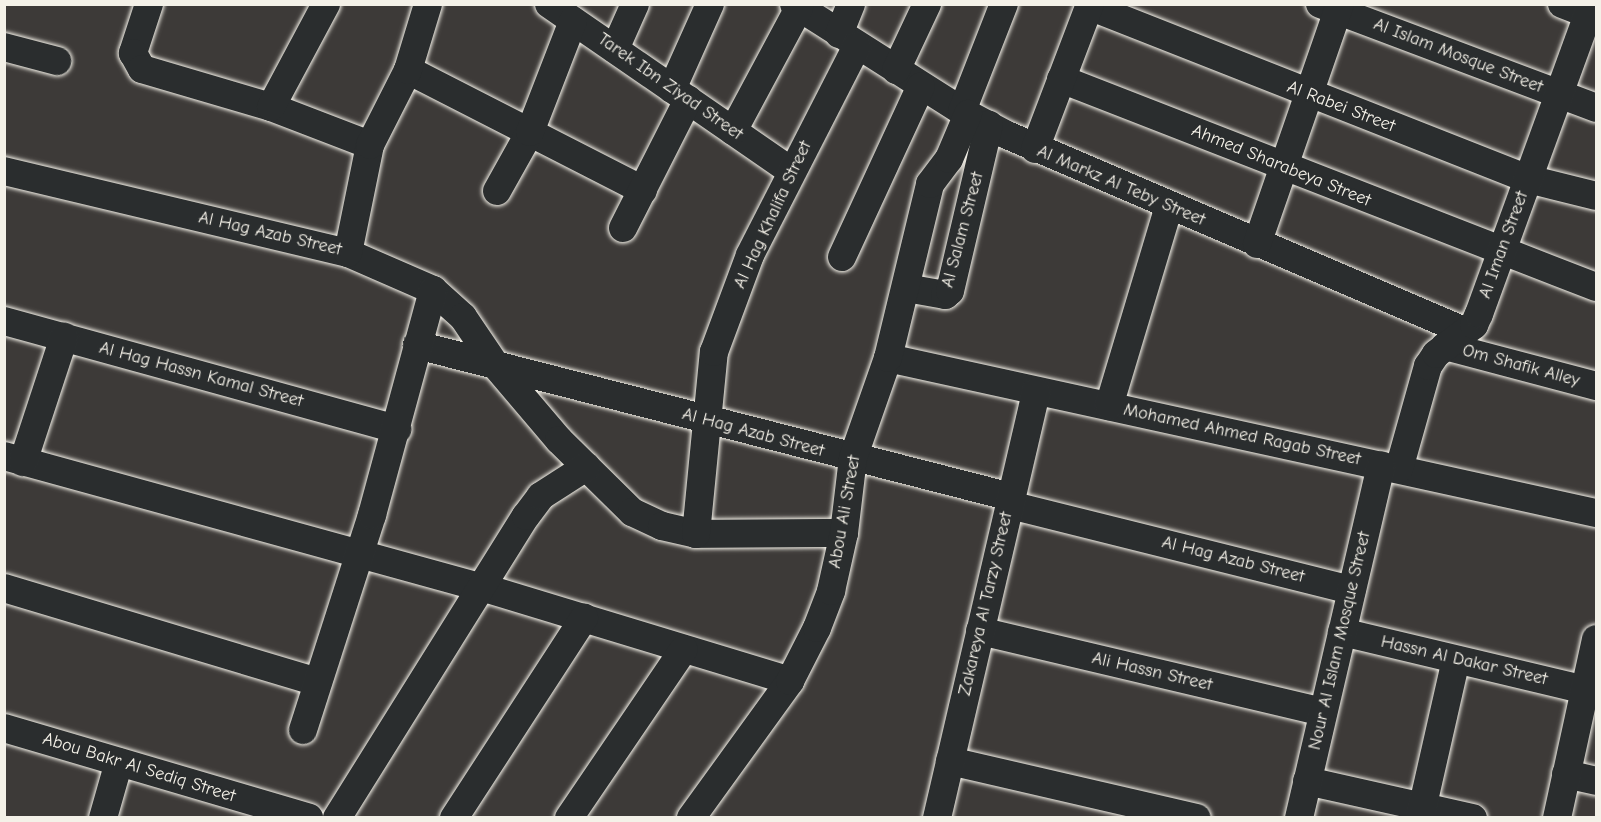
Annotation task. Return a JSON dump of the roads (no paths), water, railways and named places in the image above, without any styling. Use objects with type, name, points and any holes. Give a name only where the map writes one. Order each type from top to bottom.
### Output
[{"type":"street","points":[[149,4],[133,53],[142,69],[271,107],[370,145]]},
{"type":"street","points":[[271,107],[326,4]]},
{"type":"street","points":[[348,253],[370,145],[408,70],[428,4]]},
{"type":"street","points":[[615,49],[635,4]]},
{"type":"street","points":[[623,228],[643,190],[680,94],[710,4]]},
{"type":"street","name":"Al Hag Khalifa Street","points":[[696,534],[714,352],[750,255],[791,171],[848,40],[851,4]]},
{"type":"street","points":[[896,70],[927,4]]},
{"type":"street","points":[[973,117],[1004,4]]},
{"type":"street","points":[[1562,4],[1592,12]]},
{"type":"street","points":[[1035,149],[1089,5]]},
{"type":"street","name":"Al Rabei Street","points":[[1089,5],[1309,95],[1528,179],[1596,196]]},
{"type":"street","points":[[733,130],[796,6]]},
{"type":"street","name":"Al Markz Al Teby Street","points":[[796,6],[921,86],[973,117],[1035,149],[1257,244],[1456,339]]},
{"type":"street","points":[[1257,244],[1309,95],[1333,7]]},
{"type":"street","name":"Al Islam Mosque Street","points":[[1333,7],[1596,108]]},
{"type":"street","points":[[497,191],[530,132],[557,9]]},
{"type":"street","name":"Tarek Ibn Ziyad Street","points":[[557,9],[791,171]]},
{"type":"street","name":"Al Iman Street","points":[[1390,467],[1428,366],[1479,314],[1559,94],[1592,12]]},
{"type":"street","points":[[4,47],[57,61]]},
{"type":"street","points":[[408,70],[643,190]]},
{"type":"street","name":"Ahmed Sharabeya Street","points":[[1061,79],[1501,253],[1596,287]]},
{"type":"street","points":[[842,257],[921,86]]},
{"type":"street","name":"Abou Ali Street","points":[[691,818],[790,681],[805,656],[831,591],[844,533],[853,459],[888,358],[930,184],[949,159],[973,117]]},
{"type":"street","name":"Al Salam Street","points":[[906,288],[945,295],[950,291],[973,117]]},
{"type":"street","name":"Al Hag Azab Street","points":[[4,171],[348,253],[433,290],[463,317],[496,366],[586,467],[632,512],[662,526],[696,534],[844,533]]},
{"type":"street","points":[[1109,406],[1169,206]]},
{"type":"street","points":[[303,729],[360,554],[397,429],[433,290]]},
{"type":"street","name":"Al Hag Hassn Kamal Street","points":[[4,321],[397,429]]},
{"type":"street","points":[[64,337],[14,459],[481,587],[790,681]]},
{"type":"street","name":"Om Shafik Alley","points":[[1456,339],[1596,386]]},
{"type":"street","name":"Al Hag Azab Street","points":[[417,345],[1352,590]]},
{"type":"street","name":"Mohamed Ahmed Ragab Street","points":[[888,358],[1596,513]]},
{"type":"street","name":"Zakareya Al Tarzy Street","points":[[937,818],[1036,391]]},
{"type":"street","points":[[337,818],[481,587],[541,496],[586,467]]},
{"type":"street","name":"Nour Al Islam Mosque Street","points":[[1299,818],[1352,590],[1390,467]]},
{"type":"street","points":[[4,588],[317,682]]},
{"type":"street","points":[[454,818],[584,618]]},
{"type":"street","name":"Ali Hassn Street","points":[[980,631],[1323,712]]},
{"type":"street","name":"Hassn Al Dakar Street","points":[[1342,632],[1585,690]]},
{"type":"street","points":[[1557,818],[1596,645]]},
{"type":"street","points":[[569,818],[684,649]]},
{"type":"street","points":[[1421,812],[1456,660]]},
{"type":"street","name":"Abou Bakr Al Sediq Street","points":[[4,728],[119,762],[236,808],[309,818]]},
{"type":"street","points":[[950,761],[1196,818]]},
{"type":"street","points":[[103,818],[119,762]]},
{"type":"street","points":[[1566,774],[1596,781]]},
{"type":"street","points":[[1307,781],[1421,812],[1473,818]]}]
